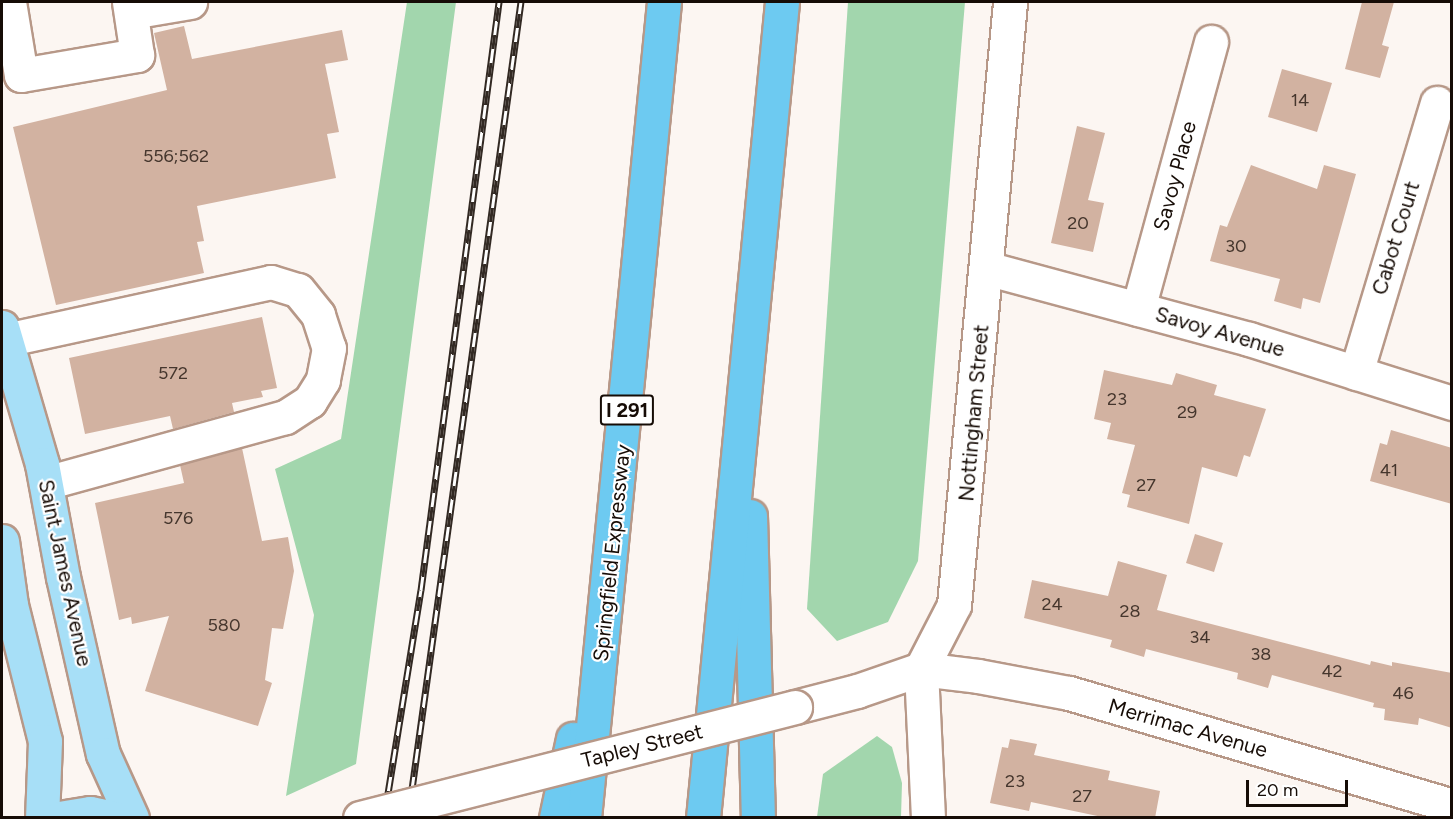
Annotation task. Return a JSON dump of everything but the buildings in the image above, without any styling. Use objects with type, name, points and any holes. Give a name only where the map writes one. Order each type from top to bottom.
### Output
[{"type":"highway","name":"Springfield Expressway","points":[[584,818],[611,565],[664,2]]},
{"type":"highway","points":[[703,818],[782,2]]},
{"type":"highway","points":[[746,391],[758,818]]},
{"type":"highway","points":[[556,818],[611,565]]},
{"type":"main road","name":"Saint James Avenue","points":[[3,334],[46,483],[103,754],[132,818]]},
{"type":"main road","points":[[2,541],[6,606],[45,741],[42,818]]},
{"type":"main road","points":[[59,818],[90,813],[114,818]]},
{"type":"street","points":[[9,2],[9,42],[21,75],[137,55],[130,7],[190,2]]},
{"type":"street","name":"Nottingham Street","points":[[928,818],[921,669],[954,604],[1010,2]]},
{"type":"street","name":"Savoy Place","points":[[1138,309],[1211,42]]},
{"type":"street","name":"Cabot Court","points":[[1356,372],[1437,103]]},
{"type":"street","name":"Savoy Avenue","points":[[986,268],[1356,372],[1452,403]]},
{"type":"street","points":[[3,334],[271,282],[298,290],[318,315],[329,348],[323,380],[310,401],[285,417],[46,483]]},
{"type":"street","name":"Tapley Street","points":[[360,818],[857,691],[921,669]]},
{"type":"street","name":"Merrimac Avenue","points":[[921,669],[1069,693],[1452,806]]},
{"type":"green space","points":[[407,2],[456,2],[356,764],[286,796],[314,615],[275,469],[341,439]]},
{"type":"green space","points":[[848,2],[965,2],[918,561],[888,622],[837,641],[807,609]]},
{"type":"green space","points":[[877,736],[892,747],[902,783],[901,817],[817,817],[823,774]]},
{"type":"railway","points":[[384,818],[421,590],[499,2]]},
{"type":"railway","points":[[408,818],[521,2]]}]
